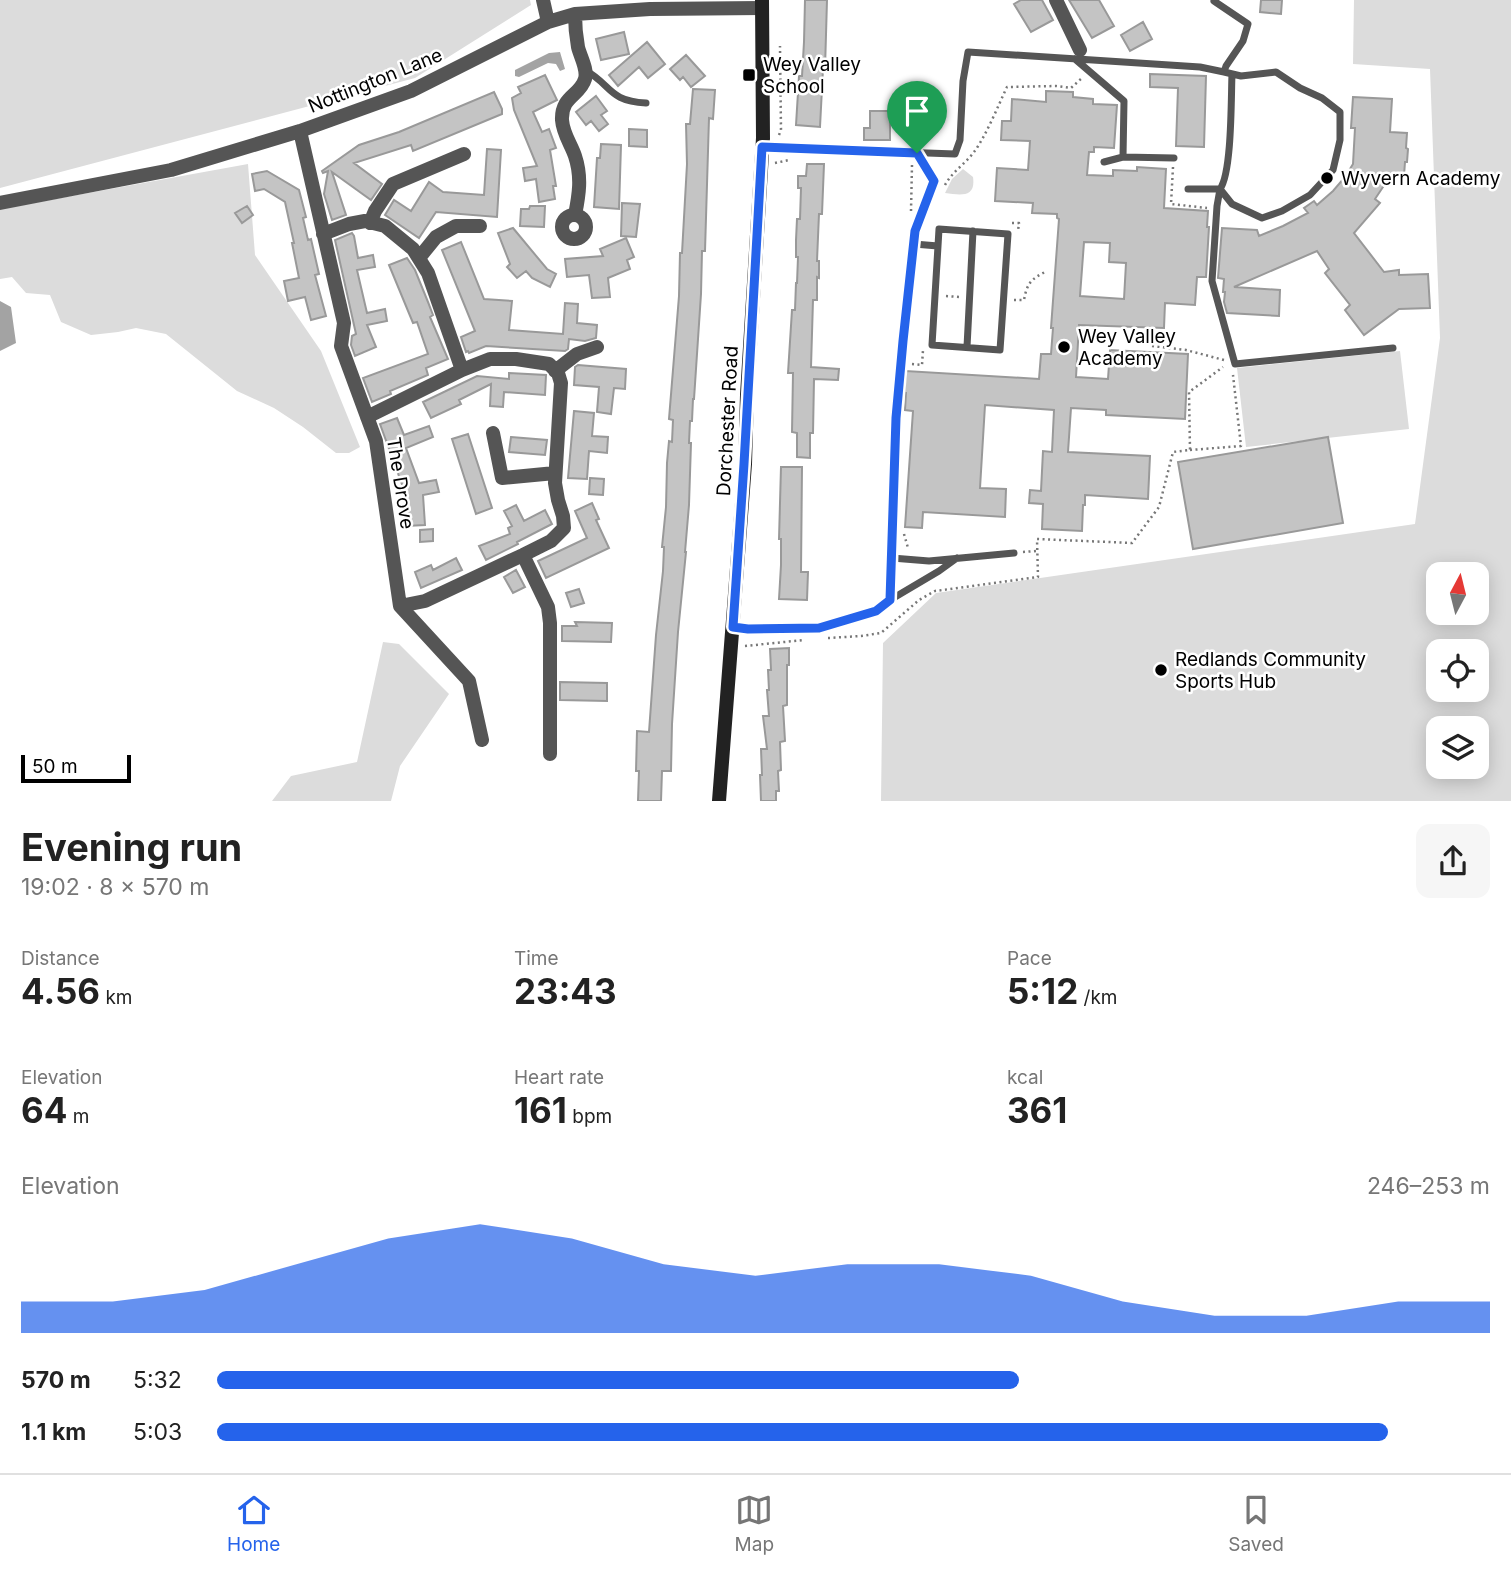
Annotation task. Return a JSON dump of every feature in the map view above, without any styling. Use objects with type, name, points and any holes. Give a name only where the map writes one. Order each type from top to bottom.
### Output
[{"type":"main road","name":"Dorchester Road","points":[[719,801],[744,464],[762,147],[762,4]]},
{"type":"street","points":[[544,0],[548,22]]},
{"type":"street","points":[[1056,0],[1078,56]]},
{"type":"street","name":"Nottington Lane","points":[[0,203],[171,170],[300,131],[411,91],[548,22],[575,14],[762,4]]},
{"type":"street","points":[[575,14],[578,48],[585,69],[585,79],[568,99],[562,117],[580,179],[575,215]]},
{"type":"street","name":"The Drove","points":[[300,131],[344,323],[341,346],[376,441],[400,606]]},
{"type":"street","points":[[370,223],[393,184],[464,154]]},
{"type":"street","points":[[323,234],[365,222],[385,226],[414,249],[428,273],[462,370]]},
{"type":"street","points":[[419,258],[436,237],[456,226],[480,226]]},
{"type":"street","points":[[555,370],[577,354],[597,346]]},
{"type":"street","points":[[367,417],[490,359],[516,359],[549,364],[558,373],[561,383],[555,483],[564,528],[551,541],[523,555],[425,601],[400,606]]},
{"type":"street","points":[[493,433],[502,478],[555,473]]},
{"type":"street","points":[[523,555],[548,607],[550,754]]},
{"type":"street","points":[[400,606],[469,681],[482,740]]},
{"type":"lane","points":[[1214,1],[1248,24],[1243,41],[1226,66],[1228,167],[1216,206],[1212,281],[1235,364],[1393,348]]},
{"type":"lane","points":[[762,147],[955,154],[960,140],[963,81],[968,51],[1078,56],[1200,67],[1241,76],[1276,72],[1340,112],[1340,140],[1333,170],[1310,194],[1282,211],[1262,218],[1232,204],[1220,189]]},
{"type":"lane","points":[[1078,56],[1090,72],[1124,102],[1123,156]]},
{"type":"lane","points":[[585,69],[622,99],[646,103]]},
{"type":"lane","points":[[890,600],[896,418],[915,231],[934,181],[917,153]]},
{"type":"lane","points":[[1104,162],[1123,156],[1174,160]]},
{"type":"lane","points":[[1188,189],[1220,189]]},
{"type":"lane","points":[[939,229],[973,231],[1008,234],[1000,349],[932,345],[939,229]]},
{"type":"lane","points":[[967,347],[973,231]]},
{"type":"lane","points":[[914,244],[938,246]]},
{"type":"lane","points":[[892,558],[929,561],[1014,552]]},
{"type":"lane","points":[[733,627],[819,628],[876,611],[958,558]]},
{"type":"path","points":[[777,139],[781,130],[780,46]]},
{"type":"path","points":[[941,192],[950,177],[976,150],[1007,87],[1071,88],[1090,72]]},
{"type":"path","points":[[1174,160],[1171,204],[1212,208]]},
{"type":"path","points":[[1152,346],[1185,350],[1231,362],[1189,392],[1190,450]]},
{"type":"path","points":[[817,639],[881,633],[919,600],[935,592],[1038,577],[1037,539],[1132,543],[1159,507],[1173,452],[1241,446],[1232,374]]},
{"type":"path","points":[[903,532],[910,552]]},
{"type":"path","points":[[907,602],[911,607]]},
{"type":"path","points":[[731,646],[804,640]]},
{"type":"shaded area","points":[[0,0],[530,0],[531,5],[415,78],[0,188]]},
{"type":"shaded area","name":"Redlands Community Sports Hub","points":[[1354,0],[1511,0],[1511,801],[881,801],[883,643],[936,593],[1415,524],[1440,338],[1430,69],[1353,64]]},
{"type":"shaded area","points":[[560,52],[565,69],[560,71],[556,64],[548,63],[519,77],[515,76],[515,70],[549,53]]},
{"type":"shaded area","points":[[248,164],[255,255],[321,351],[360,447],[349,453],[336,453],[274,408],[237,391],[166,334],[136,328],[91,335],[61,322],[50,295],[26,293],[12,277],[0,279],[0,209]]},
{"type":"shaded area","points":[[963,169],[973,177],[970,192],[945,193],[952,179]]},
{"type":"shaded area","points":[[0,301],[11,307],[16,343],[0,351]]},
{"type":"shaded area","points":[[1400,351],[1409,429],[1246,447],[1237,368]]},
{"type":"shaded area","points":[[383,642],[399,644],[449,694],[400,766],[391,801],[272,801],[291,776],[357,762]]},
{"type":"building","points":[[805,0],[827,0],[820,127],[796,125],[799,76],[802,76]]},
{"type":"building","points":[[1021,0],[1042,0],[1053,20],[1031,32],[1014,4]]},
{"type":"building","points":[[1069,0],[1099,0],[1114,26],[1092,38]]},
{"type":"building","points":[[1261,0],[1282,0],[1281,14],[1260,12]]},
{"type":"building","points":[[1143,22],[1152,39],[1130,51],[1121,35]]},
{"type":"building","points":[[624,32],[629,54],[601,60],[596,39]]},
{"type":"building","points":[[647,42],[665,64],[648,78],[639,67],[618,86],[609,75]]},
{"type":"building","points":[[686,55],[705,76],[691,87],[683,77],[680,80],[670,69]]},
{"type":"building","points":[[1150,74],[1206,76],[1204,147],[1176,146],[1178,88],[1150,87]]},
{"type":"building","points":[[545,75],[557,100],[533,112],[542,132],[549,129],[556,148],[550,150],[556,186],[553,186],[555,199],[539,202],[536,179],[525,181],[523,168],[537,166],[514,110],[512,98],[521,93],[518,87]]},
{"type":"building","points":[[693,89],[715,90],[713,119],[709,118],[705,251],[702,251],[694,399],[690,421],[689,505],[678,632],[671,771],[662,771],[661,801],[638,801],[637,731],[649,732],[663,571],[667,463],[673,420],[669,419],[687,164],[686,124],[690,124]]},
{"type":"building","points":[[1046,91],[1073,92],[1073,97],[1093,99],[1093,104],[1117,105],[1114,148],[1094,147],[1094,152],[1089,152],[1087,175],[1113,176],[1113,170],[1137,171],[1137,167],[1166,169],[1164,208],[1208,211],[1206,277],[1197,277],[1195,305],[1165,303],[1164,328],[1079,325],[1076,377],[1108,379],[1110,350],[1188,354],[1185,419],[1106,415],[1106,410],[1071,408],[1068,452],[1150,456],[1148,499],[1085,495],[1082,531],[1042,529],[1043,504],[1029,503],[1030,490],[1041,491],[1043,451],[1052,452],[1054,410],[985,405],[980,488],[1006,489],[1005,517],[923,512],[922,528],[905,527],[913,411],[905,410],[906,371],[1039,379],[1041,354],[1051,354],[1059,219],[1057,214],[1032,213],[1033,203],[995,201],[997,168],[1028,170],[1030,141],[1001,140],[1002,121],[1011,121],[1012,99],[1046,102]],"holes":[[[1084,242],[1110,243],[1109,262],[1126,263],[1124,299],[1080,296]]]},
{"type":"building","points":[[494,92],[502,114],[413,151],[411,145],[354,163],[382,184],[371,200],[332,172],[346,215],[332,220],[324,194],[328,171],[322,171],[359,145],[399,132]]},
{"type":"building","points":[[596,96],[607,111],[601,115],[608,124],[599,131],[591,121],[586,125],[576,112]]},
{"type":"building","points":[[1353,97],[1392,99],[1390,132],[1407,133],[1408,149],[1404,176],[1396,176],[1395,185],[1385,184],[1375,199],[1380,203],[1354,233],[1384,272],[1399,270],[1399,275],[1428,274],[1430,308],[1399,309],[1364,335],[1345,310],[1350,305],[1325,273],[1329,269],[1317,251],[1234,287],[1280,290],[1279,316],[1227,313],[1223,292],[1224,279],[1218,278],[1222,228],[1257,230],[1259,236],[1308,213],[1304,208],[1314,201],[1317,205],[1333,191],[1353,164]]},
{"type":"building","points":[[870,111],[890,111],[890,140],[864,140],[864,128],[870,128]]},
{"type":"building","points":[[629,129],[647,130],[647,147],[629,146]]},
{"type":"building","points":[[601,144],[621,145],[619,209],[594,207],[597,158],[600,158]]},
{"type":"building","points":[[487,149],[501,150],[497,217],[436,212],[419,238],[385,215],[394,200],[411,211],[429,182],[443,192],[484,195]]},
{"type":"building","points":[[807,164],[824,164],[822,214],[819,214],[819,278],[817,277],[817,300],[813,300],[811,367],[839,369],[838,380],[814,379],[810,458],[797,457],[797,433],[792,432],[793,373],[788,373],[792,310],[795,310],[797,283],[796,240],[801,188],[798,188],[798,176],[806,176]]},
{"type":"building","points":[[267,171],[299,190],[306,217],[303,218],[308,240],[311,239],[319,274],[315,275],[326,316],[311,320],[305,297],[288,301],[284,281],[299,278],[285,202],[264,189],[255,191],[252,174]]},
{"type":"building","points":[[622,203],[640,204],[636,237],[621,236]]},
{"type":"building","points":[[247,206],[253,215],[242,223],[235,213]]},
{"type":"building","points":[[530,206],[545,206],[544,227],[520,226],[521,209],[529,209]]},
{"type":"building","points":[[513,228],[547,269],[556,274],[550,287],[532,278],[526,271],[517,278],[507,267],[510,264],[498,233]]},
{"type":"building","points":[[352,233],[358,258],[373,255],[375,267],[357,270],[367,313],[385,309],[387,321],[367,325],[376,347],[355,356],[351,345],[352,336],[356,334],[335,240]]},
{"type":"building","points":[[626,238],[634,257],[627,260],[630,269],[608,278],[610,297],[592,298],[589,275],[567,277],[565,259],[603,256],[600,249]]},
{"type":"building","points":[[461,242],[484,299],[512,301],[509,330],[563,334],[565,303],[578,304],[577,323],[597,325],[596,338],[585,341],[569,339],[568,349],[565,351],[486,346],[466,352],[461,337],[475,331],[442,250]]},
{"type":"building","points":[[407,258],[428,302],[433,315],[430,317],[448,359],[426,368],[428,375],[372,402],[363,378],[428,354],[417,322],[413,323],[389,265]]},
{"type":"building","points":[[578,365],[626,369],[625,389],[614,388],[611,414],[597,412],[599,387],[574,385],[575,367]]},
{"type":"building","points":[[509,373],[546,375],[545,395],[504,392],[503,407],[490,406],[491,384],[459,400],[461,404],[431,418],[423,402],[477,376],[509,379]]},
{"type":"building","points":[[574,411],[594,413],[592,436],[608,437],[607,453],[589,451],[587,479],[568,478]]},
{"type":"building","points":[[397,418],[404,435],[429,426],[433,437],[406,448],[419,483],[436,480],[439,492],[423,495],[425,525],[406,526],[404,490],[380,424]]},
{"type":"building","points":[[468,434],[492,508],[476,514],[452,439]]},
{"type":"building","points":[[511,437],[547,440],[545,455],[509,452]]},
{"type":"building","points":[[1328,437],[1343,523],[1193,549],[1178,462]]},
{"type":"building","points":[[781,467],[802,467],[801,572],[808,572],[807,600],[779,599]]},
{"type":"building","points":[[590,478],[604,479],[603,495],[589,494]]},
{"type":"building","points":[[592,503],[599,519],[596,520],[609,548],[546,578],[538,561],[587,538],[575,511]]},
{"type":"building","points":[[516,505],[524,521],[545,510],[552,524],[486,560],[479,546],[510,534],[508,528],[512,526],[504,511]]},
{"type":"building","points":[[433,529],[433,541],[420,542],[420,530]]},
{"type":"building","points":[[456,558],[462,570],[421,588],[415,572],[431,565],[433,570]]},
{"type":"building","points":[[516,570],[525,587],[513,593],[504,577]]},
{"type":"building","points":[[579,589],[584,603],[571,607],[566,593]]},
{"type":"building","points":[[575,622],[612,623],[611,642],[562,641],[562,626],[577,626]]},
{"type":"building","points":[[789,648],[787,705],[783,706],[785,741],[780,742],[779,791],[776,791],[776,801],[761,801],[761,749],[767,749],[763,716],[769,716],[767,690],[768,670],[771,670],[770,649]]},
{"type":"building","points":[[560,682],[607,683],[607,701],[560,700]]},
{"type":"place","name":"Wey Valley School","points":[[749,75]]},
{"type":"place","name":"Wyvern Academy","points":[[1327,178]]},
{"type":"place","name":"Wey Valley Academy","points":[[1064,347]]},
{"type":"place","name":"Redlands Community Sports Hub","points":[[1161,670]]},
{"type":"route","points":[[762,147],[917,153],[934,181],[915,231],[903,341],[896,418],[890,600],[876,611],[819,628],[733,627],[762,147]]}]
